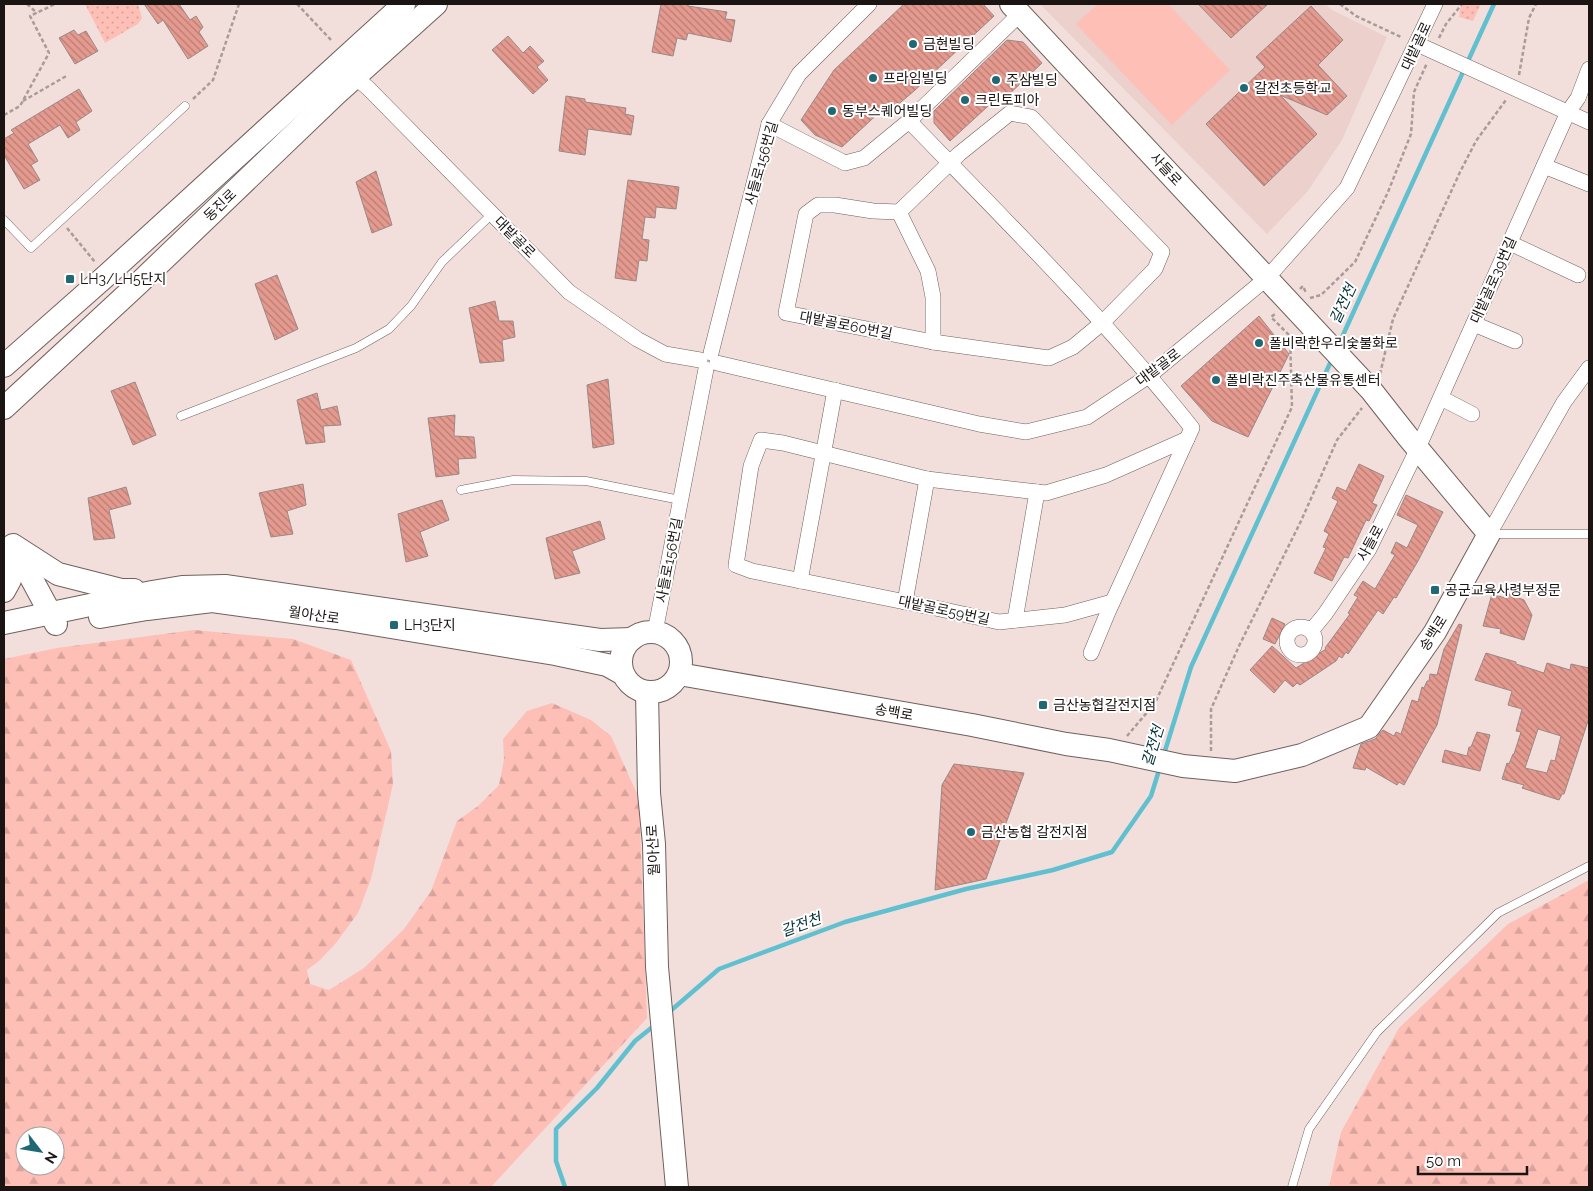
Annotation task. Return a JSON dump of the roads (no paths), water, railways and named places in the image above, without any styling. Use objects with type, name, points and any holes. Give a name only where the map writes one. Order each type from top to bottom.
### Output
[{"type":"street","name":"동진로","points":[[4,366],[107,275],[404,4]]},
{"type":"street","name":"동진로","points":[[4,408],[138,284],[336,94],[362,83],[372,62],[436,4]]},
{"type":"street","name":"사들로156번길","points":[[655,632],[708,361],[770,124],[799,74],[869,4]]},
{"type":"street","name":"대밭골로","points":[[362,83],[569,292],[637,339],[665,354],[708,361],[979,424],[1026,432],[1087,416],[1150,375],[1267,278],[1347,188],[1435,4]]},
{"type":"street","points":[[770,124],[845,163],[864,158],[908,121],[1015,9]]},
{"type":"street","name":"사들로","points":[[1015,9],[1322,335],[1373,392],[1418,448],[1368,549],[1325,614],[1311,631]]},
{"type":"street","points":[[1417,44],[1589,122]]},
{"type":"street","name":"대밭골로39번길","points":[[1418,448],[1568,112],[1578,98],[1589,69]]},
{"type":"street","name":"대밭골로60번길","points":[[1010,113],[1031,117],[1162,252],[1154,269],[1102,323],[1073,347],[1049,358],[933,342],[786,313],[806,214],[818,204],[835,204],[873,211],[899,212],[950,163],[1010,113]]},
{"type":"street","points":[[908,121],[1102,323],[1150,375],[1192,428],[1112,602],[1091,653]]},
{"type":"street","points":[[1544,166],[1589,184]]},
{"type":"street","points":[[899,212],[928,271],[933,297],[933,342]]},
{"type":"street","points":[[1510,243],[1578,275]]},
{"type":"street","points":[[1474,324],[1515,341]]},
{"type":"street","name":"송백로","points":[[679,674],[972,725],[1066,744],[1116,746],[1183,766],[1235,771],[1302,756],[1369,727],[1436,632],[1564,402],[1589,368]]},
{"type":"street","points":[[800,581],[835,390]]},
{"type":"street","points":[[1441,398],[1472,414]]},
{"type":"street","name":"대밭골로59번길","points":[[823,453],[761,440],[751,466],[736,565],[752,571],[998,622],[1065,615],[1112,602]]},
{"type":"street","points":[[823,453],[928,480],[1046,493],[1106,475],[1187,440]]},
{"type":"street","points":[[1418,448],[1490,534]]},
{"type":"street","points":[[905,602],[928,480]]},
{"type":"street","points":[[1015,620],[1037,492]]},
{"type":"street","points":[[4,590],[10,580],[8,540]]},
{"type":"street","points":[[8,540],[58,574],[121,590],[152,592]]},
{"type":"street","points":[[8,540],[53,619]]},
{"type":"street","points":[[4,623],[53,619],[152,592],[182,587],[225,586],[600,640],[632,639]]},
{"type":"street","name":"월아산로","points":[[4,637],[53,619],[212,601],[336,618],[555,654],[607,665],[623,674]]},
{"type":"street","points":[[655,632],[669,638],[679,651],[681,658],[679,674],[675,681],[662,690],[647,692],[632,686],[623,674],[621,666],[623,650],[632,639],[640,634],[655,632]]},
{"type":"street","name":"월아산로","points":[[647,692],[649,793],[654,844],[657,967],[677,1187]]},
{"type":"lane","points":[[4,220],[31,248],[185,106]]},
{"type":"lane","points":[[180,416],[356,348],[389,329],[411,306],[442,262],[492,214]]},
{"type":"lane","points":[[461,490],[513,480],[586,481],[680,500]]},
{"type":"lane","points":[[1490,534],[1589,534]]},
{"type":"lane","points":[[1292,1187],[1309,1129],[1377,1032],[1498,913],[1589,866]]},
{"type":"waterway","name":"갈전천","points":[[1338,346],[1494,4]]},
{"type":"waterway","name":"갈전천","points":[[1164,754],[1191,667],[1332,359]]},
{"type":"waterway","name":"갈전천","points":[[668,1013],[719,969],[845,922],[966,889],[1053,870],[1112,852],[1151,796],[1160,767]]},
{"type":"waterway","name":"갈전천","points":[[565,1187],[556,1161],[556,1129],[597,1088],[635,1041],[655,1025]]},
{"type":"place","name":"금현빌딩","points":[[913,44]]},
{"type":"place","name":"프라임빌딩","points":[[873,78]]},
{"type":"place","name":"주삼빌딩","points":[[996,80]]},
{"type":"place","name":"갈전초등학교","points":[[1244,88]]},
{"type":"place","name":"크린토피아","points":[[965,100]]},
{"type":"place","name":"동부스퀘어빌딩","points":[[832,111]]},
{"type":"place","name":"LH3/LH5단지","points":[[70,279]]},
{"type":"place","name":"폴비락한우리숯불화로","points":[[1259,343]]},
{"type":"place","name":"폴비락진주축산물유통센터","points":[[1216,380]]},
{"type":"place","name":"공군교육사령부정문","points":[[1435,590]]},
{"type":"place","name":"LH3단지","points":[[394,625]]},
{"type":"place","name":"금산농협갈전지점","points":[[1043,705]]},
{"type":"place","name":"금산농협 갈전지점","points":[[971,832]]}]
